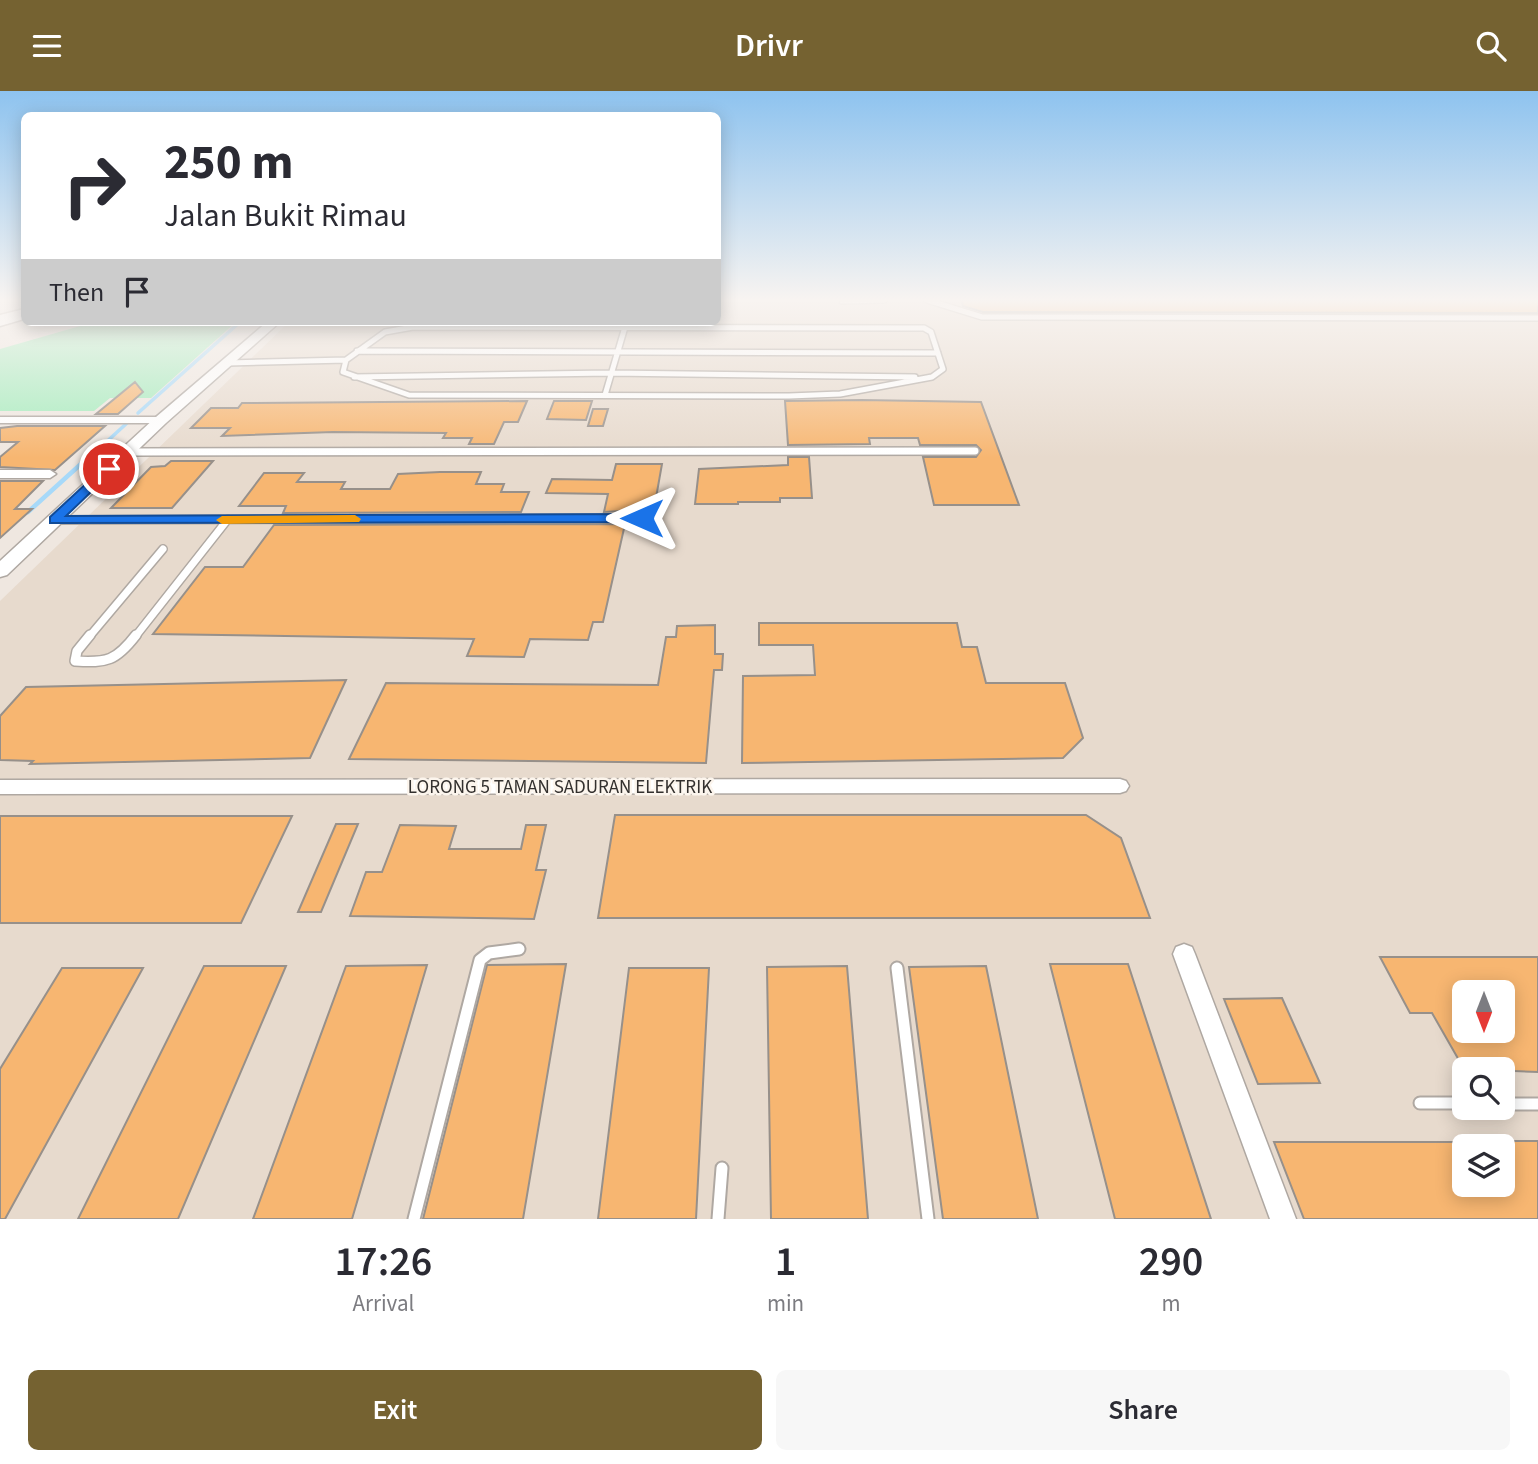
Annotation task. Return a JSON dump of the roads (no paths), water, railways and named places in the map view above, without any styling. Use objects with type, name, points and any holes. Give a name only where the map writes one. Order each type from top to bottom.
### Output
[{"type":"street","points":[[0,572],[161,420],[240,353]]},
{"type":"street","points":[[0,420],[161,420]]},
{"type":"street","points":[[0,474],[50,474]]},
{"type":"street","name":"LORONG 5 TAMAN SADURAN ELEKTRIK","points":[[0,787],[1120,786]]},
{"type":"street","points":[[1184,954],[1283,1219]]},
{"type":"lane","points":[[354,353],[346,361],[343,372],[409,395],[840,394],[932,377],[943,369],[939,353],[881,353]]},
{"type":"lane","points":[[605,395],[617,353]]},
{"type":"lane","points":[[228,363],[346,361]]},
{"type":"lane","points":[[351,377],[610,373],[932,377]]},
{"type":"lane","points":[[127,452],[975,451]]},
{"type":"lane","points":[[54,520],[642,518]]},
{"type":"lane","points":[[163,549],[77,651],[75,661],[104,663],[124,652],[228,520]]},
{"type":"lane","points":[[414,1219],[480,960],[489,953],[519,950]]},
{"type":"lane","points":[[897,968],[928,1219]]},
{"type":"lane","points":[[1420,1103],[1452,1103]]},
{"type":"lane","points":[[1515,1104],[1538,1104]]},
{"type":"lane","points":[[718,1219],[722,1168]]},
{"type":"waterway","points":[[138,413],[206,353]]},
{"type":"waterway","points":[[102,446],[127,423]]},
{"type":"waterway","points":[[28,512],[103,444]]}]
